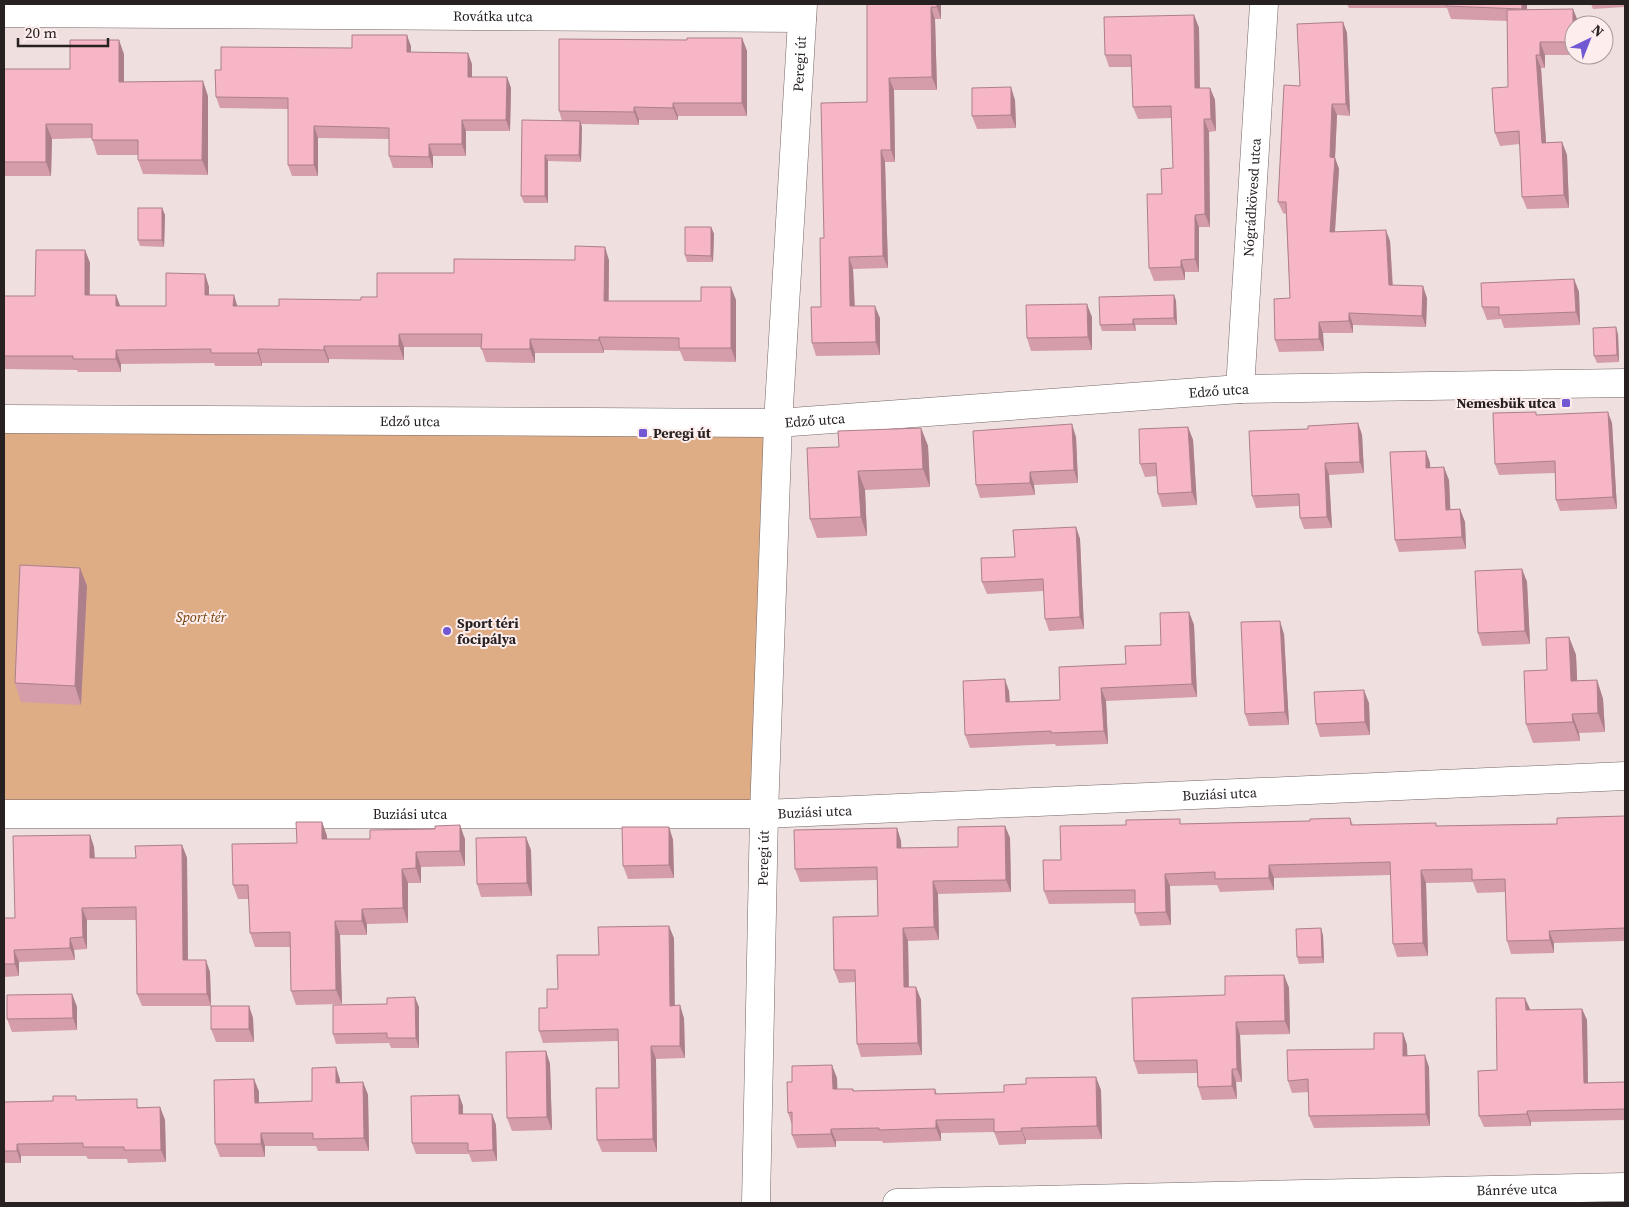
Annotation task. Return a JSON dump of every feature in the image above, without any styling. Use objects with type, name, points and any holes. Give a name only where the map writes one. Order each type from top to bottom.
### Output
[{"type":"street","name":"Nógrádkövesd utca","points":[[1240,389],[1264,4]]},
{"type":"street","name":"Rovátka utca","points":[[4,13],[802,11]]},
{"type":"street","name":"Peregi út","points":[[756,1203],[764,814],[778,423],[802,11]]},
{"type":"street","name":"Edző utca","points":[[4,419],[778,423],[1240,389],[1625,384]]},
{"type":"street","name":"Buziási utca","points":[[4,814],[764,814],[1625,776]]},
{"type":"street","name":"Bánréve utca","points":[[897,1203],[1625,1187]]},
{"type":"green space","name":"Sport tér","points":[[4,419],[778,423],[764,814],[4,814]]},
{"type":"building","points":[[867,4],[937,4],[937,7],[931,7],[932,77],[889,78],[891,150],[881,150],[883,256],[849,257],[850,306],[875,306],[876,342],[812,343],[811,307],[821,307],[820,238],[824,238],[821,103],[867,102]]},
{"type":"building","points":[[1446,4],[1522,4],[1522,9],[1446,6]]},
{"type":"building","points":[[1573,9],[1573,15],[1564,15],[1564,42],[1540,42],[1540,55],[1536,55],[1542,143],[1562,142],[1564,195],[1522,197],[1519,131],[1495,133],[1492,88],[1508,87],[1507,10]]},
{"type":"building","points":[[1194,15],[1195,88],[1210,88],[1211,119],[1204,119],[1205,214],[1195,215],[1195,259],[1181,260],[1181,267],[1149,268],[1147,194],[1162,194],[1161,169],[1173,168],[1171,106],[1133,107],[1131,55],[1105,55],[1104,17]]},
{"type":"building","points":[[1343,22],[1346,104],[1332,104],[1330,157],[1335,158],[1330,232],[1386,230],[1389,285],[1423,286],[1422,316],[1349,313],[1349,321],[1319,322],[1319,339],[1275,340],[1274,299],[1290,298],[1286,202],[1278,202],[1284,85],[1300,86],[1297,24]]},
{"type":"building","points":[[352,35],[407,35],[407,52],[468,53],[468,77],[507,77],[506,120],[462,120],[462,144],[429,144],[429,157],[389,156],[389,128],[314,126],[314,165],[288,165],[288,98],[216,97],[215,70],[221,70],[221,47],[352,48]]},
{"type":"building","points":[[687,38],[742,38],[742,103],[673,103],[673,108],[634,107],[634,112],[559,111],[559,39],[687,40]]},
{"type":"building","points":[[70,40],[119,40],[119,82],[203,81],[202,160],[138,160],[138,140],[92,140],[92,124],[46,124],[46,162],[4,162],[4,69],[70,69]]},
{"type":"building","points":[[1011,87],[1011,115],[972,116],[972,88]]},
{"type":"building","points":[[522,120],[580,121],[579,155],[545,155],[545,196],[521,196]]},
{"type":"building","points":[[138,208],[162,208],[162,240],[138,240]]},
{"type":"building","points":[[685,227],[711,227],[711,256],[685,255]]},
{"type":"building","points":[[575,246],[605,247],[604,301],[701,301],[701,287],[731,287],[731,348],[679,348],[679,338],[599,337],[599,340],[530,339],[530,349],[481,349],[482,334],[399,334],[399,346],[324,346],[324,350],[258,349],[258,353],[211,353],[211,349],[116,350],[116,359],[73,359],[73,356],[4,356],[4,296],[35,296],[36,250],[85,250],[85,295],[116,295],[116,306],[166,306],[166,273],[205,274],[205,295],[234,295],[233,306],[279,306],[279,299],[361,300],[361,297],[377,297],[377,273],[454,273],[454,259],[575,260]]},
{"type":"building","points":[[1574,279],[1576,312],[1499,315],[1499,307],[1482,307],[1481,283]]},
{"type":"building","points":[[1174,295],[1174,318],[1133,319],[1133,324],[1100,325],[1099,297]]},
{"type":"building","points":[[1087,304],[1088,337],[1027,338],[1026,305]]},
{"type":"building","points":[[1616,327],[1617,355],[1594,356],[1593,328]]},
{"type":"building","points":[[1536,412],[1536,415],[1608,412],[1613,497],[1556,500],[1555,461],[1495,464],[1493,413]]},
{"type":"building","points":[[1358,423],[1360,462],[1325,463],[1327,517],[1300,518],[1299,494],[1252,496],[1249,431],[1308,429],[1308,426]]},
{"type":"building","points":[[1072,424],[1074,470],[1030,472],[1030,483],[976,485],[973,431]]},
{"type":"building","points":[[1188,427],[1192,492],[1158,494],[1156,463],[1140,464],[1139,429]]},
{"type":"building","points":[[921,428],[923,469],[858,471],[861,517],[810,519],[807,448],[839,447],[838,431]]},
{"type":"building","points":[[1426,451],[1426,468],[1444,467],[1446,510],[1460,509],[1462,537],[1395,540],[1390,452]]},
{"type":"building","points":[[1076,527],[1080,617],[1045,619],[1043,579],[982,582],[981,558],[1015,557],[1013,530]]},
{"type":"building","points":[[20,565],[80,568],[75,686],[15,683]]},
{"type":"building","points":[[1522,569],[1525,631],[1478,633],[1475,571]]},
{"type":"building","points":[[1189,612],[1192,684],[1101,688],[1104,731],[1051,733],[1051,731],[965,735],[963,681],[1005,679],[1006,702],[1060,700],[1059,667],[1126,664],[1125,646],[1161,645],[1160,613]]},
{"type":"building","points":[[1280,621],[1285,712],[1245,714],[1241,622]]},
{"type":"building","points":[[1569,637],[1571,681],[1597,680],[1598,713],[1572,714],[1573,722],[1526,724],[1524,671],[1547,670],[1546,638]]},
{"type":"building","points":[[1364,690],[1365,722],[1316,724],[1314,692]]},
{"type":"building","points":[[1625,816],[1625,928],[1549,931],[1550,940],[1507,941],[1505,879],[1472,880],[1472,869],[1421,870],[1423,943],[1393,944],[1390,862],[1269,865],[1269,878],[1215,879],[1215,872],[1165,874],[1166,912],[1135,913],[1135,890],[1044,891],[1043,860],[1061,860],[1060,826],[1126,825],[1126,820],[1180,819],[1180,824],[1310,821],[1310,819],[1350,818],[1351,825],[1436,823],[1436,826],[1557,824],[1557,818]]},
{"type":"building","points":[[296,822],[322,822],[322,839],[370,839],[370,830],[435,829],[435,826],[460,825],[460,851],[416,852],[416,868],[402,869],[403,908],[362,909],[362,921],[335,921],[336,990],[291,991],[290,932],[250,933],[248,885],[233,885],[232,844],[297,843]]},
{"type":"building","points":[[1005,826],[1006,880],[933,881],[934,927],[903,928],[904,987],[916,987],[918,1043],[857,1044],[855,970],[834,970],[833,917],[878,916],[877,867],[795,869],[794,830],[897,828],[897,848],[958,847],[958,827]]},
{"type":"building","points":[[622,827],[669,827],[669,865],[623,866]]},
{"type":"building","points":[[90,835],[90,858],[136,858],[135,846],[182,845],[183,960],[206,960],[207,994],[137,994],[136,907],[82,908],[83,937],[70,938],[70,948],[14,950],[15,964],[4,964],[4,918],[15,918],[13,836]]},
{"type":"building","points":[[526,837],[527,883],[477,884],[476,838]]},
{"type":"building","points":[[669,926],[670,1006],[680,1005],[680,1046],[651,1046],[653,1139],[597,1140],[596,1088],[619,1088],[618,1029],[539,1031],[539,1008],[547,1008],[547,989],[558,989],[557,955],[599,955],[598,927]]},
{"type":"building","points":[[1321,928],[1322,957],[1297,957],[1296,929]]},
{"type":"building","points":[[1284,975],[1285,1021],[1236,1022],[1237,1069],[1232,1069],[1232,1086],[1198,1087],[1197,1060],[1134,1061],[1132,998],[1225,995],[1225,976]]},
{"type":"building","points":[[72,994],[73,1018],[7,1019],[7,995]]},
{"type":"building","points":[[415,997],[416,1038],[387,1038],[387,1033],[333,1034],[333,1005],[387,1004],[387,998]]},
{"type":"building","points":[[1496,998],[1525,998],[1526,1010],[1582,1009],[1584,1083],[1625,1082],[1625,1109],[1527,1111],[1527,1114],[1479,1116],[1478,1071],[1497,1070]]},
{"type":"building","points":[[211,1006],[249,1006],[249,1029],[211,1029]]},
{"type":"building","points":[[1374,1033],[1403,1033],[1403,1056],[1425,1055],[1426,1114],[1309,1116],[1308,1079],[1288,1081],[1287,1050],[1374,1049]]},
{"type":"building","points":[[546,1051],[547,1117],[507,1118],[506,1052]]},
{"type":"building","points":[[832,1065],[833,1089],[853,1089],[853,1091],[935,1089],[935,1094],[1004,1092],[1004,1085],[1026,1084],[1026,1078],[1096,1077],[1097,1126],[1021,1128],[1022,1131],[994,1132],[994,1119],[936,1120],[936,1128],[831,1129],[831,1134],[792,1135],[792,1112],[788,1113],[787,1082],[792,1082],[792,1066]]},
{"type":"building","points":[[336,1067],[336,1083],[363,1082],[364,1138],[313,1139],[313,1133],[261,1133],[261,1144],[215,1144],[214,1080],[254,1079],[255,1103],[312,1101],[312,1068]]},
{"type":"building","points":[[459,1095],[459,1114],[492,1114],[493,1150],[468,1151],[468,1143],[412,1143],[411,1096]]},
{"type":"building","points":[[53,1096],[76,1096],[76,1100],[137,1099],[137,1108],[160,1107],[161,1150],[124,1150],[124,1147],[83,1147],[83,1143],[17,1144],[17,1151],[4,1151],[4,1102],[53,1101]]},
{"type":"place","name":"Nemesbük utca","points":[[1566,403]]},
{"type":"place","name":"Peregi út","points":[[643,433]]},
{"type":"place","name":"Sport téri focipálya","points":[[447,631]]}]
